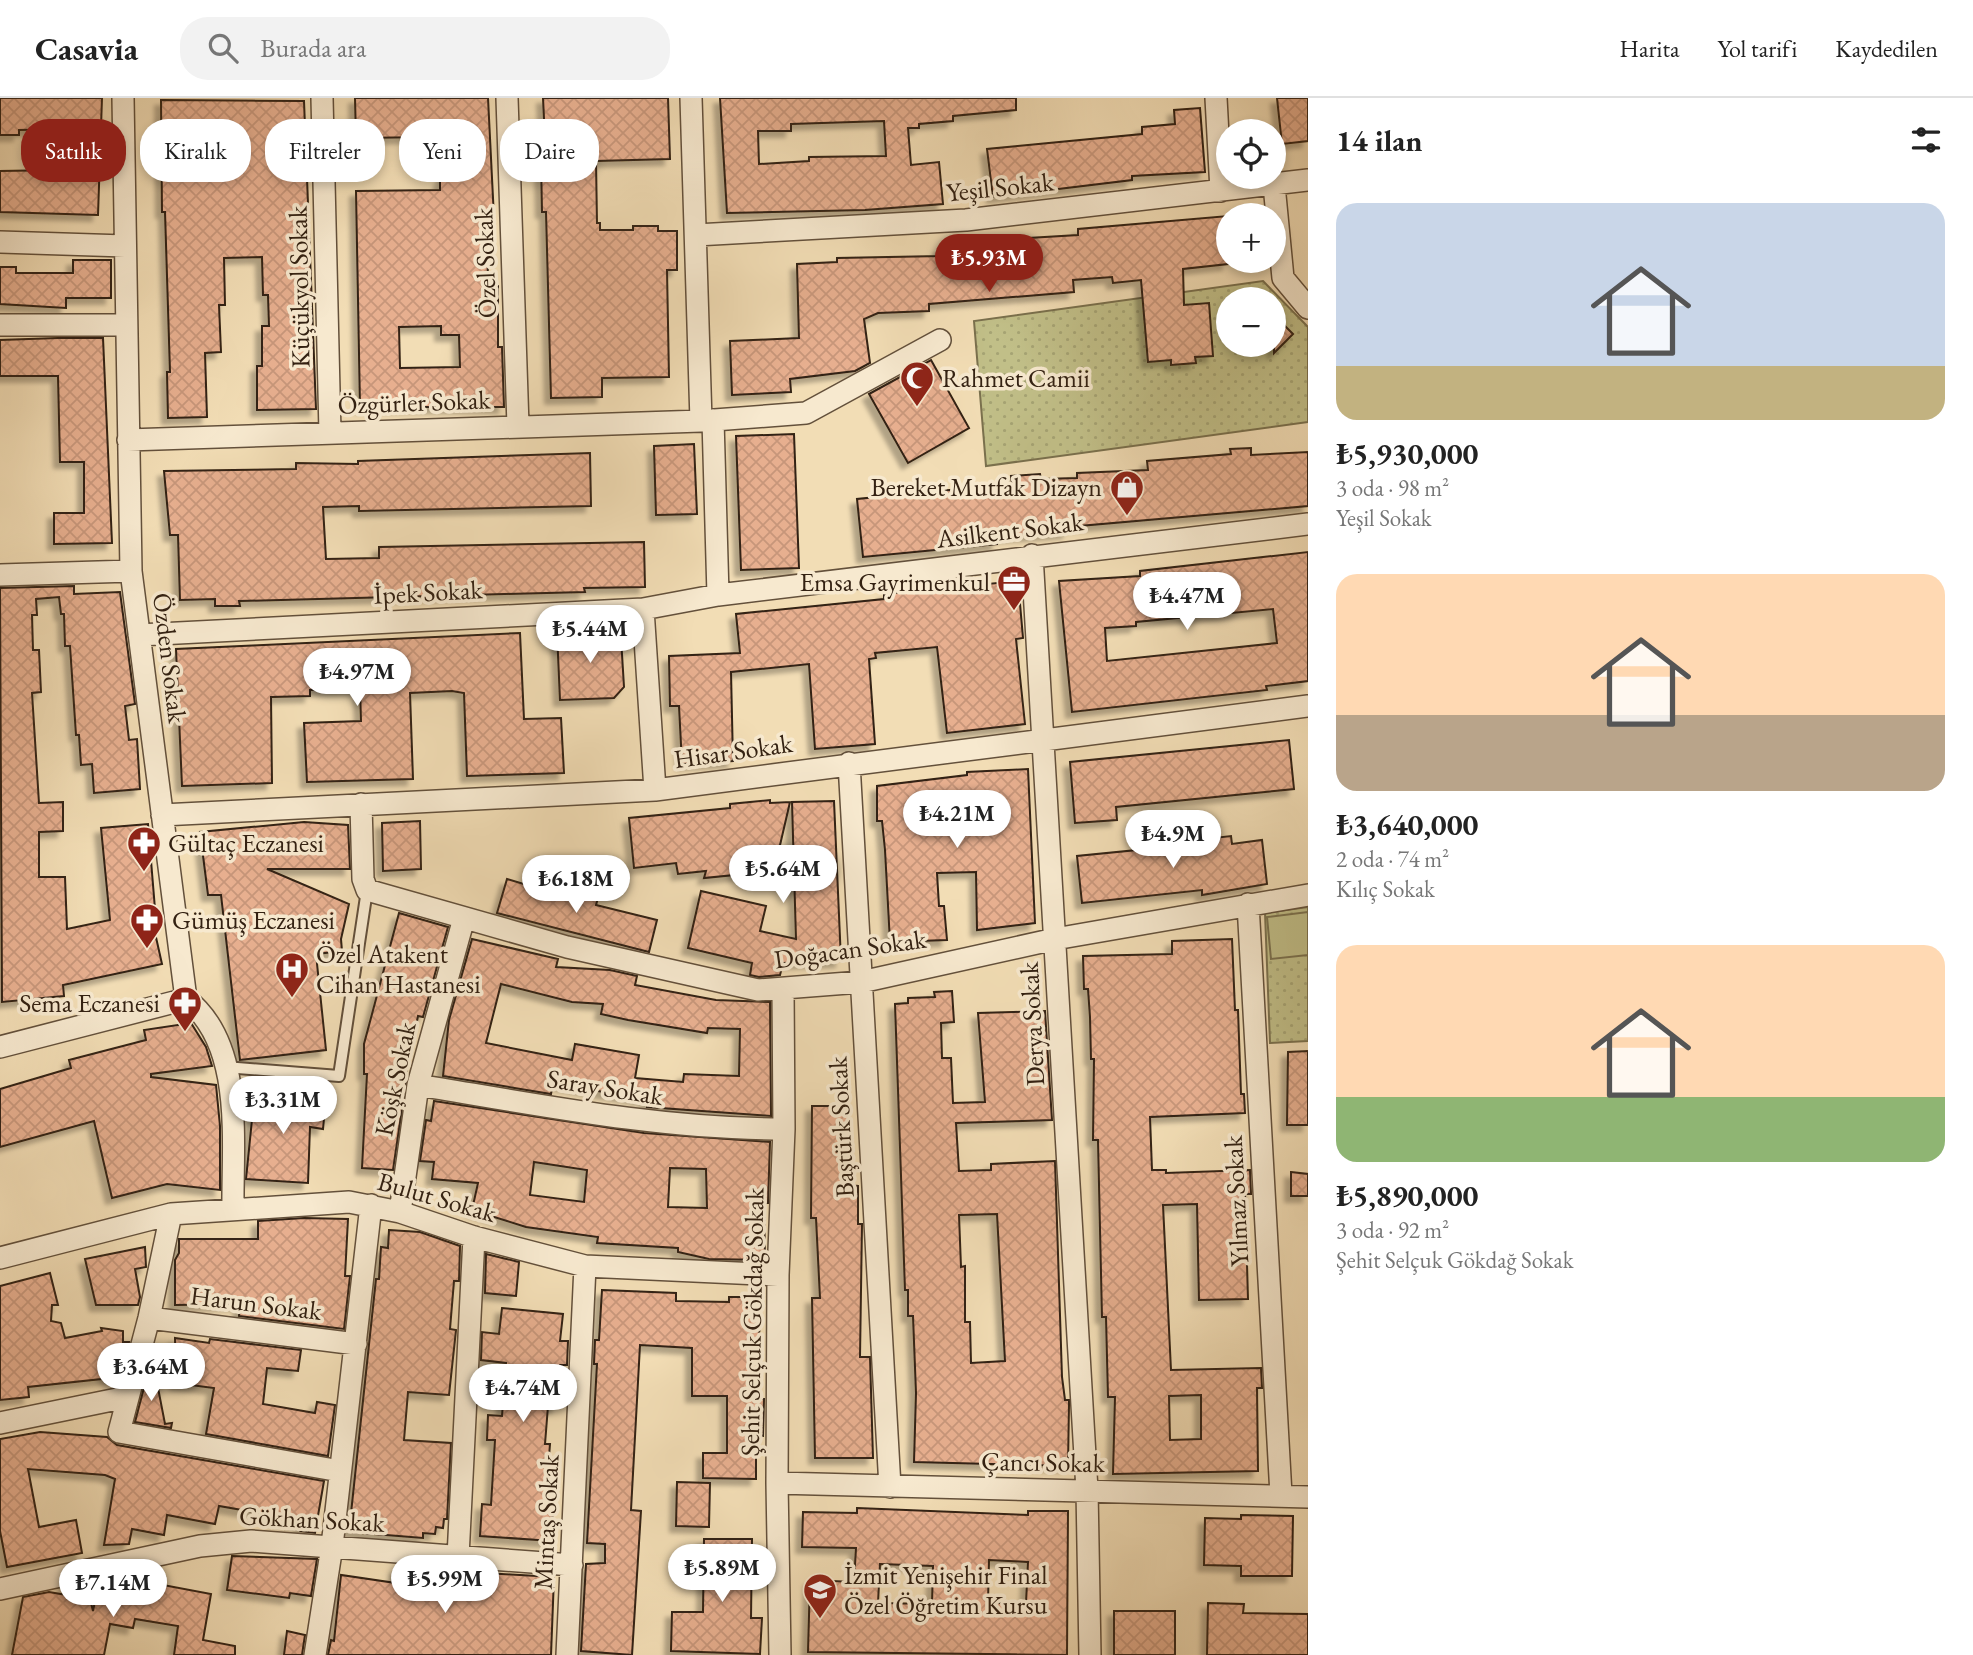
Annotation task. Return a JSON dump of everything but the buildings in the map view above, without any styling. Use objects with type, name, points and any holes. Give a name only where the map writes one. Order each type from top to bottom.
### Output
[{"type":"street","name":"Özden Sokak","points":[[122,98],[131,571],[186,999]]},
{"type":"street","name":"Küçükyol Sokak","points":[[322,98],[330,433]]},
{"type":"street","name":"Özel Sokak","points":[[507,98],[518,426]]},
{"type":"street","points":[[691,98],[696,235],[718,594]]},
{"type":"street","points":[[1216,98],[1221,191]]},
{"type":"street","name":"Yeşil Sokak","points":[[1286,183],[1308,180]]},
{"type":"street","name":"Yeşil Sokak","points":[[696,235],[966,220],[1239,189]]},
{"type":"street","points":[[1274,189],[1283,278],[1308,308]]},
{"type":"street","points":[[0,242],[125,246]]},
{"type":"street","points":[[0,325],[125,326]]},
{"type":"street","name":"Özgürler Sokak","points":[[128,440],[707,420],[806,413],[940,340]]},
{"type":"street","name":"Asilkent Sokak","points":[[718,594],[1308,524]]},
{"type":"street","name":"Derya Sokak","points":[[1032,555],[1087,1490],[1090,1655]]},
{"type":"street","points":[[0,575],[131,571]]},
{"type":"street","name":"İpek Sokak","points":[[139,635],[643,609],[718,594]]},
{"type":"street","points":[[643,609],[655,790]]},
{"type":"street","name":"Hisar Sokak","points":[[162,815],[655,790],[1308,706]]},
{"type":"street","name":"Baştürk Sokak","points":[[849,763],[890,1487]]},
{"type":"street","points":[[361,804],[363,879],[366,890]]},
{"type":"street","name":"Doğacan Sokak","points":[[366,890],[567,947],[716,983],[758,990],[861,982],[1055,939],[1308,895]]},
{"type":"street","name":"Yılmaz Sokak","points":[[1248,904],[1280,1495]]},
{"type":"street","name":"Köşk Sokak","points":[[400,1212],[418,1085],[464,918]]},
{"type":"street","name":"Şehit Selçuk Gökdağ Sokak","points":[[780,1655],[777,1483],[778,1275],[784,1129],[783,990]]},
{"type":"street","points":[[0,1048],[186,999],[209,1022],[225,1067],[232,1128],[233,1209]]},
{"type":"street","name":"Saray Sokak","points":[[418,1085],[630,1121],[693,1127],[784,1129]]},
{"type":"street","name":"Bulut Sokak","points":[[0,1258],[171,1214],[324,1202],[371,1205],[400,1212],[474,1237],[585,1266],[778,1275]]},
{"type":"street","points":[[315,1655],[332,1546],[371,1205]]},
{"type":"street","points":[[171,1214],[149,1318],[119,1432],[340,1471]]},
{"type":"street","points":[[457,1557],[474,1237]]},
{"type":"street","name":"Mintaş Sokak","points":[[567,1655],[585,1266]]},
{"type":"street","name":"Harun Sokak","points":[[149,1318],[356,1344]]},
{"type":"street","points":[[0,1423],[127,1397]]},
{"type":"street","name":"Çancı Sokak","points":[[777,1483],[1308,1497]]},
{"type":"street","name":"Gökhan Sokak","points":[[0,1589],[225,1542],[276,1541],[572,1565]]},
{"type":"lane","points":[[225,1067],[340,1076],[366,890]]},
{"type":"shaded area","points":[[1263,281],[1269,287],[1220,287]]},
{"type":"shaded area","points":[[1216,288],[1216,357],[1286,357],[1286,305],[1308,327],[1308,422],[986,466],[974,321]]},
{"type":"shaded area","points":[[1308,907],[1308,1041],[1270,1043],[1265,913]]},
{"type":"shaded area","points":[[1308,912],[1308,955],[1271,959],[1267,917]]},
{"type":"place","name":"Rahmet Camii","points":[[917,408]]},
{"type":"place","name":"Bereket Mutfak Dizayn","points":[[1127,517]]},
{"type":"place","name":"Emsa Gayrimenkul","points":[[1014,612]]},
{"type":"place","name":"Gültaç Eczanesi","points":[[144,873]]},
{"type":"place","name":"Gümüş Eczanesi","points":[[147,950]]},
{"type":"place","name":"Özel Atakent Cihan Hastanesi","points":[[292,999]]},
{"type":"place","name":"Sema Eczanesi","points":[[185,1033]]},
{"type":"place","name":"İzmit Yenişehir Final Özel Öğretim Kursu","points":[[820,1620]]}]
